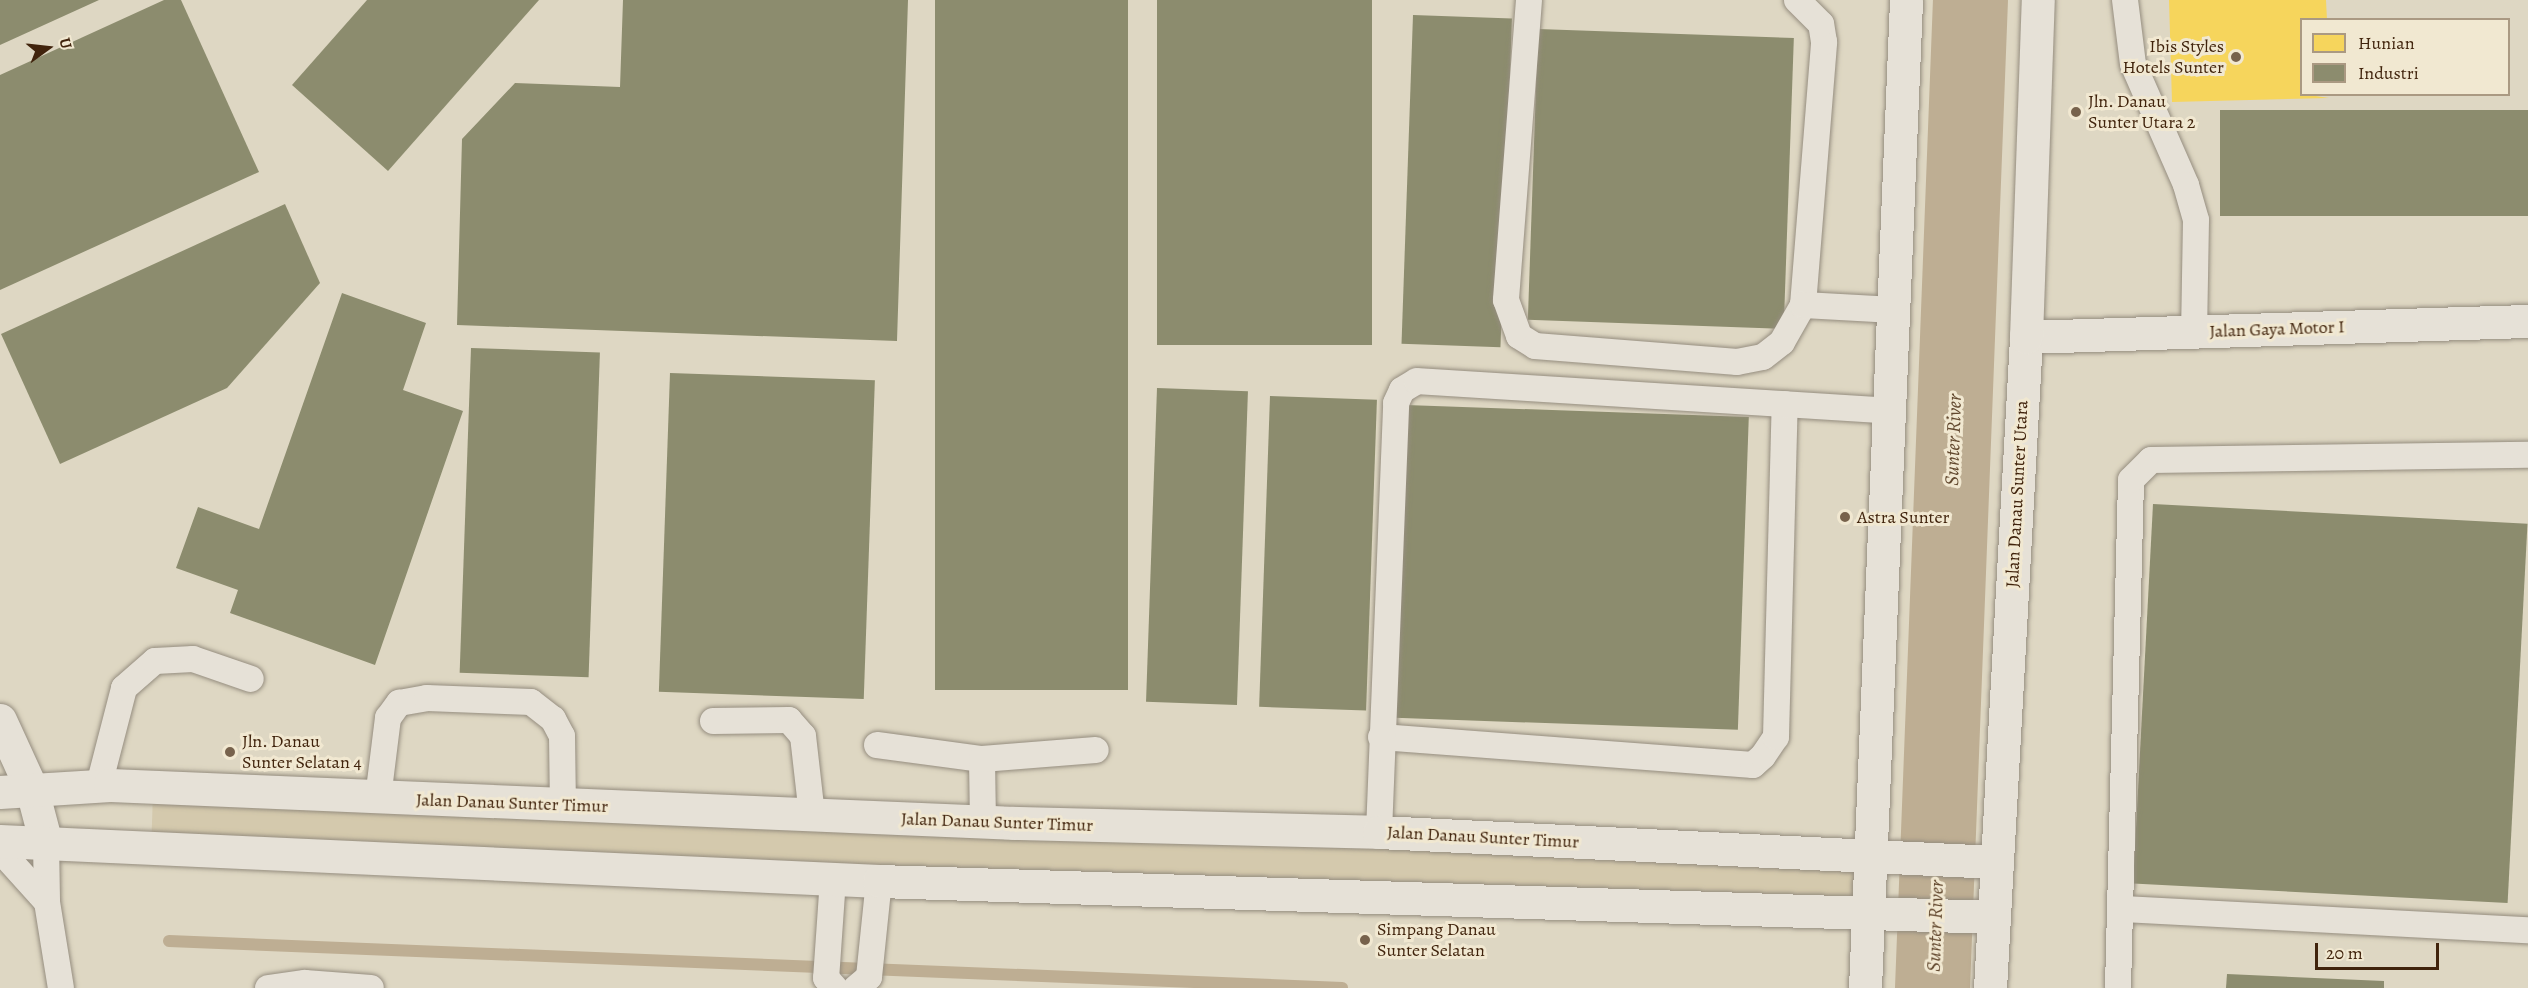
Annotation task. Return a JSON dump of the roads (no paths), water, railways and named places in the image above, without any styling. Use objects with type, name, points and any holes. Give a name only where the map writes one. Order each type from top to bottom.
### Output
[{"type":"main road","points":[[1865,988],[1891,411],[1906,0]]},
{"type":"main road","name":"Jalan Danau Sunter Utara","points":[[1990,988],[1978,916],[1979,861],[2026,338],[2038,0]]},
{"type":"main road","name":"Jalan Gaya Motor I","points":[[2026,338],[2528,321]]},
{"type":"main road","points":[[0,720],[16,791],[46,843]]},
{"type":"main road","name":"Jalan Danau Sunter Timur","points":[[16,791],[99,785],[983,822],[1379,832],[1979,861]]},
{"type":"main road","points":[[0,842],[879,881],[1978,916]]},
{"type":"lane","points":[[1529,0],[1506,300],[1519,336],[1535,346],[1737,362],[1763,357],[1782,342],[1803,305],[1824,42],[1821,24],[1797,0]]},
{"type":"lane","points":[[2125,0],[2133,64],[2186,184],[2196,220],[2194,332]]},
{"type":"lane","points":[[1803,305],[1894,310]]},
{"type":"lane","points":[[1379,832],[1396,403],[1402,390],[1417,381],[1891,411]]},
{"type":"lane","points":[[1381,737],[1752,765],[1758,761],[1776,737],[1785,404]]},
{"type":"lane","points":[[2118,988],[2122,909],[2131,480],[2151,460],[2528,455]]},
{"type":"lane","points":[[99,785],[124,688],[155,661],[193,659],[251,679]]},
{"type":"lane","points":[[378,798],[388,718],[399,703],[485,700],[531,702],[553,719],[562,736],[563,805]]},
{"type":"lane","points":[[713,721],[789,720],[803,736],[812,815]]},
{"type":"lane","points":[[877,745],[982,759],[1096,750]]},
{"type":"lane","points":[[982,759],[983,822]]},
{"type":"lane","points":[[46,843],[47,902],[61,988]]},
{"type":"lane","points":[[0,850],[47,902]]},
{"type":"lane","points":[[831,983],[829,917],[833,879]]},
{"type":"lane","points":[[863,982],[876,923],[879,881]]},
{"type":"lane","points":[[2122,909],[2528,930]]},
{"type":"lane","points":[[268,988],[305,983],[371,988]]},
{"type":"waterway","name":"Sunter River","points":[[1932,988],[1970,0]]},
{"type":"waterway","points":[[169,941],[1342,988]]},
{"type":"place","name":"Ibis Styles Hotels Sunter","points":[[2236,57]]},
{"type":"place","name":"Jln. Danau Sunter Utara 2","points":[[2076,112]]},
{"type":"place","name":"Astra Sunter","points":[[1845,517]]},
{"type":"place","name":"Jln. Danau Sunter Selatan 4","points":[[230,752]]},
{"type":"place","name":"Simpang Danau Sunter Selatan","points":[[1365,940]]}]
